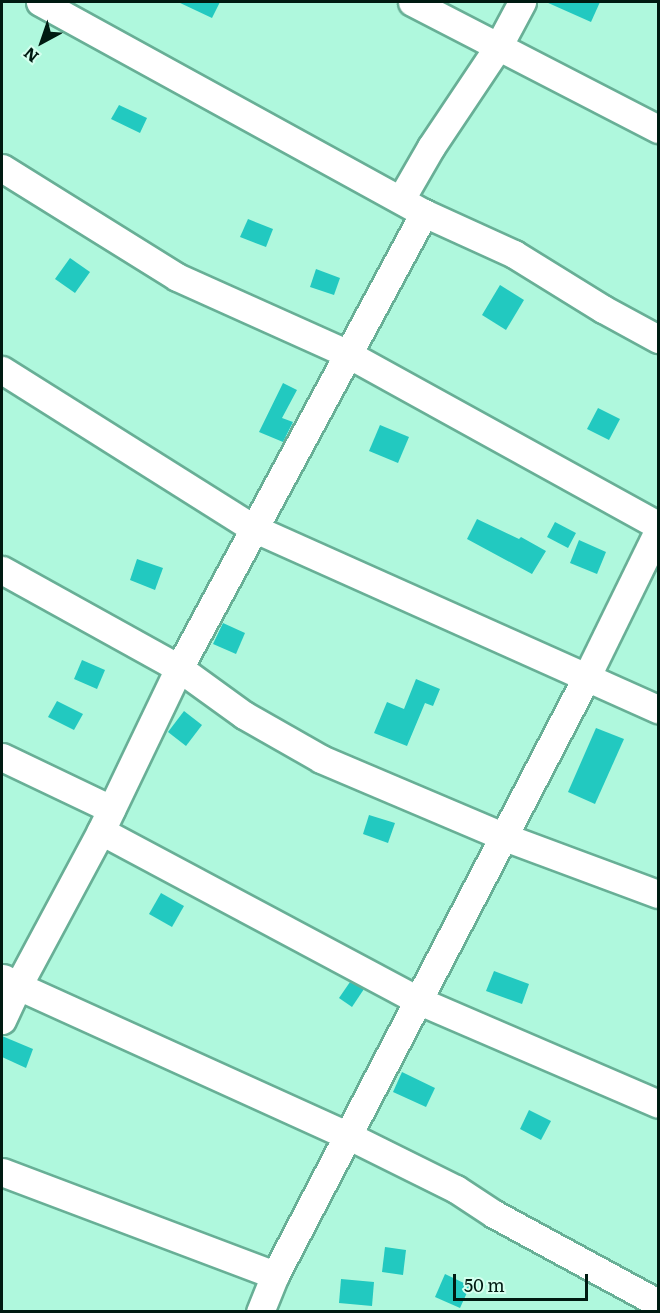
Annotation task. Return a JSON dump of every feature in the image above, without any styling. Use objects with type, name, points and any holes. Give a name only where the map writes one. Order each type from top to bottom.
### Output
[{"type":"street","points":[[40,2],[413,206],[514,254],[603,309],[658,339]]},
{"type":"street","points":[[412,2],[658,129]]},
{"type":"street","points":[[2,1020],[10,982],[106,820],[179,668],[346,353],[413,206],[431,147],[498,47],[522,2]]},
{"type":"street","points":[[2,168],[177,277],[346,353],[658,525]]},
{"type":"street","points":[[2,370],[253,528],[658,710]]},
{"type":"street","points":[[260,1311],[275,1275],[586,678],[658,531]]},
{"type":"street","points":[[2,570],[179,668],[244,715],[321,759],[502,836],[658,894]]},
{"type":"street","points":[[2,757],[106,820],[417,1000],[658,1104]]},
{"type":"street","points":[[10,982],[347,1135],[456,1189],[494,1214],[658,1303]]},
{"type":"street","points":[[2,1172],[275,1275]]},
{"type":"building","points":[[178,2],[220,2],[212,18]]},
{"type":"building","points":[[546,2],[600,2],[591,22]]},
{"type":"building","points":[[119,105],[147,118],[140,133],[111,119]]},
{"type":"building","points":[[248,219],[273,229],[266,247],[240,237]]},
{"type":"building","points":[[70,258],[90,272],[75,293],[55,279]]},
{"type":"building","points":[[316,269],[340,278],[334,295],[310,287]]},
{"type":"building","points":[[500,285],[524,300],[506,330],[482,315]]},
{"type":"building","points":[[283,383],[297,390],[282,418],[293,422],[283,442],[259,432]]},
{"type":"building","points":[[598,408],[620,419],[609,440],[587,429]]},
{"type":"building","points":[[380,425],[409,437],[398,463],[369,451]]},
{"type":"building","points":[[477,519],[519,539],[521,537],[546,551],[532,574],[467,539]]},
{"type":"building","points":[[555,522],[576,533],[568,548],[547,537]]},
{"type":"building","points":[[579,540],[606,552],[597,574],[570,563]]},
{"type":"building","points":[[137,559],[163,568],[155,590],[130,580]]},
{"type":"building","points":[[223,623],[245,633],[236,654],[213,644]]},
{"type":"building","points":[[82,660],[105,670],[97,689],[74,679]]},
{"type":"building","points":[[416,679],[440,689],[433,706],[425,703],[407,746],[374,733],[387,702],[404,709]]},
{"type":"building","points":[[57,701],[83,714],[74,730],[48,717]]},
{"type":"building","points":[[184,711],[202,725],[186,746],[168,732]]},
{"type":"building","points":[[596,728],[624,739],[595,804],[568,792]]},
{"type":"building","points":[[369,815],[395,823],[388,843],[363,834]]},
{"type":"building","points":[[161,893],[184,906],[172,927],[149,914]]},
{"type":"building","points":[[494,971],[529,984],[522,1004],[486,991]]},
{"type":"building","points":[[350,982],[364,989],[352,1007],[339,998]]},
{"type":"building","points":[[2,1036],[33,1049],[26,1068],[2,1057]]},
{"type":"building","points":[[402,1072],[435,1088],[426,1107],[393,1092]]},
{"type":"building","points":[[529,1110],[551,1121],[541,1140],[520,1129]]},
{"type":"building","points":[[385,1247],[406,1250],[403,1275],[382,1272]]},
{"type":"building","points":[[445,1274],[470,1286],[460,1308],[435,1297]]},
{"type":"building","points":[[341,1279],[374,1282],[372,1306],[339,1303]]}]
